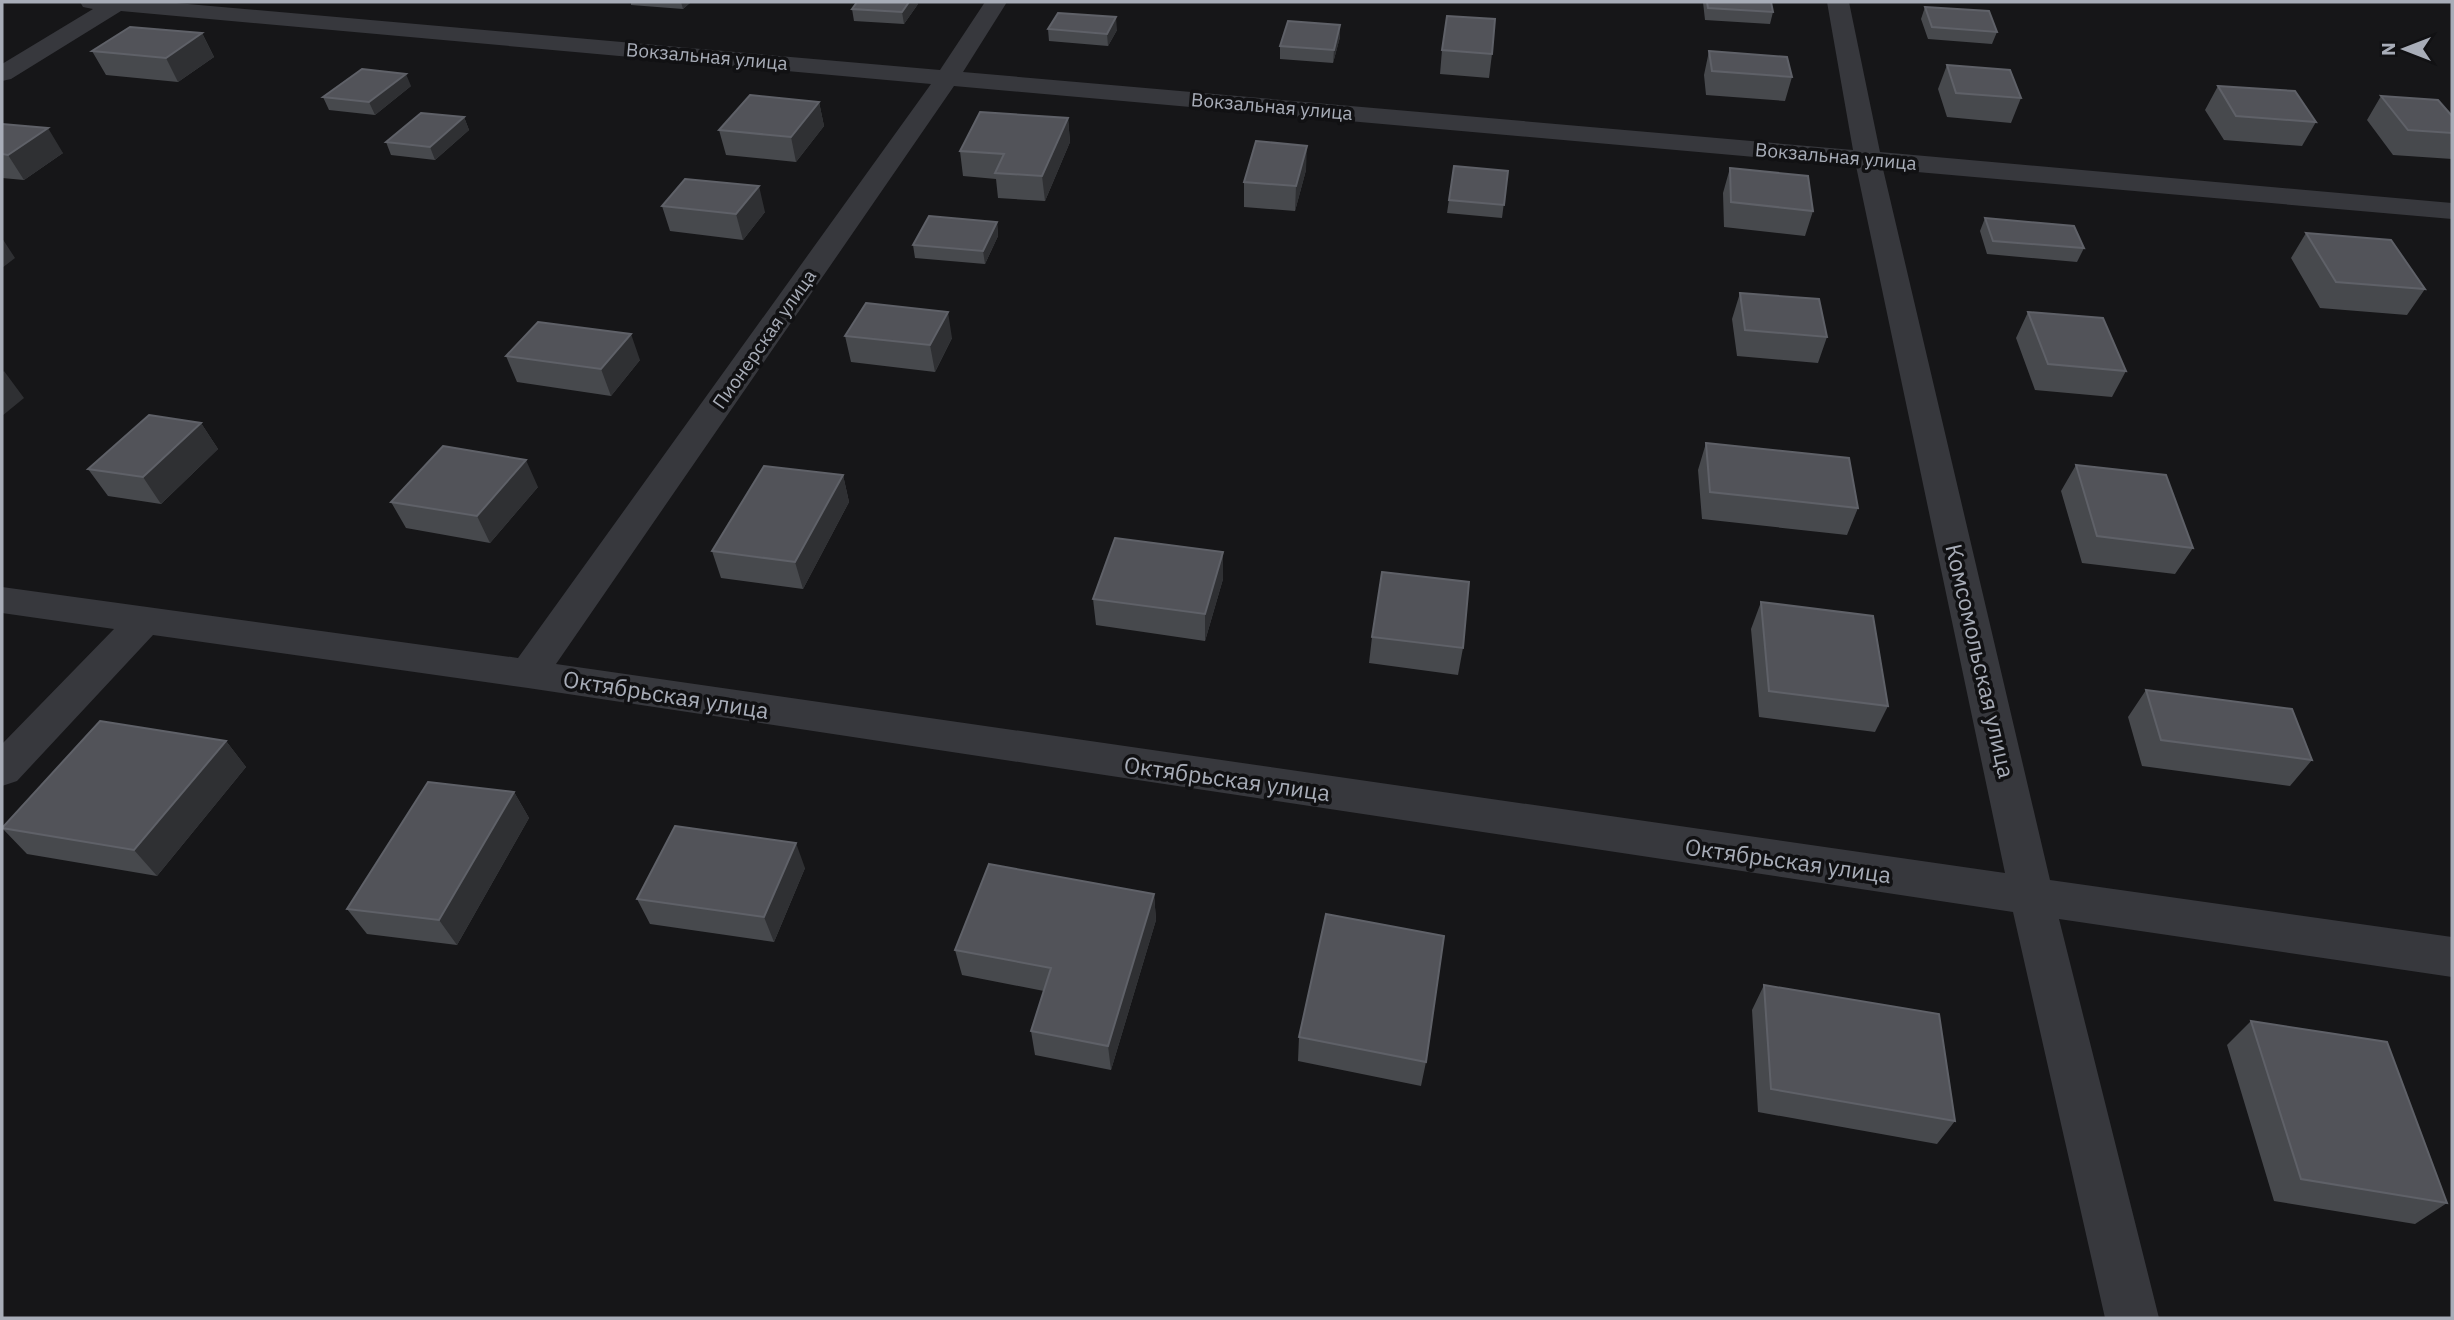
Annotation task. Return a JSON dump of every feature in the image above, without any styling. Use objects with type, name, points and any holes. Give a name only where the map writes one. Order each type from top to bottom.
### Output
[{"type":"street","name":"Вокзальная улица","points":[[91,2],[2452,211]]},
{"type":"street","name":"Пионерская улица","points":[[528,674],[948,77],[996,2]]},
{"type":"street","name":"Комсомольская улица","points":[[1838,2],[1868,159],[2032,897],[2132,1318]]},
{"type":"street","points":[[2,74],[118,3]]},
{"type":"street","name":"Октябрьская улица","points":[[2,600],[528,674],[2452,957]]},
{"type":"street","points":[[2,770],[144,621]]},
{"type":"building","points":[[857,2],[909,2],[902,12],[852,9]]},
{"type":"building","points":[[1707,2],[1771,2],[1773,12],[1708,8]]},
{"type":"building","points":[[1925,7],[1989,11],[1997,32],[1932,27]]},
{"type":"building","points":[[1058,13],[1116,17],[1107,34],[1048,29]]},
{"type":"building","points":[[1447,16],[1495,19],[1492,54],[1442,50]]},
{"type":"building","points":[[1288,21],[1340,25],[1334,50],[1280,46]]},
{"type":"building","points":[[130,27],[202,33],[166,58],[92,51]]},
{"type":"building","points":[[1709,51],[1787,57],[1792,77],[1712,71]]},
{"type":"building","points":[[1947,65],[2010,70],[2021,98],[1956,93]]},
{"type":"building","points":[[362,69],[406,74],[369,102],[323,97]]},
{"type":"building","points":[[2218,86],[2295,91],[2316,122],[2236,116]]},
{"type":"building","points":[[750,95],[819,102],[791,137],[719,130]]},
{"type":"building","points":[[2381,96],[2438,100],[2452,116],[2452,133],[2408,130]]},
{"type":"building","points":[[980,112],[1068,118],[1042,176],[995,173],[1004,154],[960,151]]},
{"type":"building","points":[[421,113],[464,117],[430,147],[386,142]]},
{"type":"building","points":[[2,124],[48,128],[8,155],[2,154]]},
{"type":"building","points":[[1256,141],[1307,146],[1296,186],[1244,182]]},
{"type":"building","points":[[1454,166],[1508,171],[1504,205],[1449,200]]},
{"type":"building","points":[[1730,168],[1808,176],[1813,211],[1731,202]]},
{"type":"building","points":[[685,179],[759,186],[736,214],[662,206]]},
{"type":"building","points":[[929,216],[997,222],[983,251],[913,245]]},
{"type":"building","points":[[1985,218],[2074,226],[2084,248],[1993,241]]},
{"type":"building","points":[[2306,233],[2391,240],[2425,289],[2336,282]]},
{"type":"building","points":[[1740,293],[1819,299],[1827,337],[1745,330]]},
{"type":"building","points":[[866,303],[948,312],[930,345],[845,336]]},
{"type":"building","points":[[2028,312],[2103,318],[2126,371],[2048,364]]},
{"type":"building","points":[[538,322],[631,334],[601,369],[506,356]]},
{"type":"building","points":[[149,415],[201,423],[143,477],[88,469]]},
{"type":"building","points":[[1706,443],[1849,458],[1858,508],[1710,492]]},
{"type":"building","points":[[443,446],[526,460],[477,516],[391,502]]},
{"type":"building","points":[[2076,465],[2166,475],[2193,548],[2097,536]]},
{"type":"building","points":[[764,466],[843,475],[795,562],[712,551]]},
{"type":"building","points":[[1115,538],[1223,552],[1205,614],[1093,599]]},
{"type":"building","points":[[1382,572],[1469,582],[1463,648],[1372,637]]},
{"type":"building","points":[[1761,602],[1873,616],[1888,706],[1769,691]]},
{"type":"building","points":[[2146,690],[2292,709],[2312,760],[2161,740]]},
{"type":"building","points":[[100,721],[226,741],[134,850],[2,828]]},
{"type":"building","points":[[428,782],[514,792],[439,920],[347,909]]},
{"type":"building","points":[[675,826],[796,843],[764,917],[637,899]]},
{"type":"building","points":[[989,864],[1154,894],[1108,1046],[1031,1031],[1051,968],[955,950]]},
{"type":"building","points":[[1326,914],[1444,936],[1426,1062],[1299,1037]]},
{"type":"building","points":[[1764,985],[1939,1014],[1955,1121],[1771,1089]]},
{"type":"building","points":[[2251,1021],[2387,1042],[2447,1203],[2301,1179]]}]
